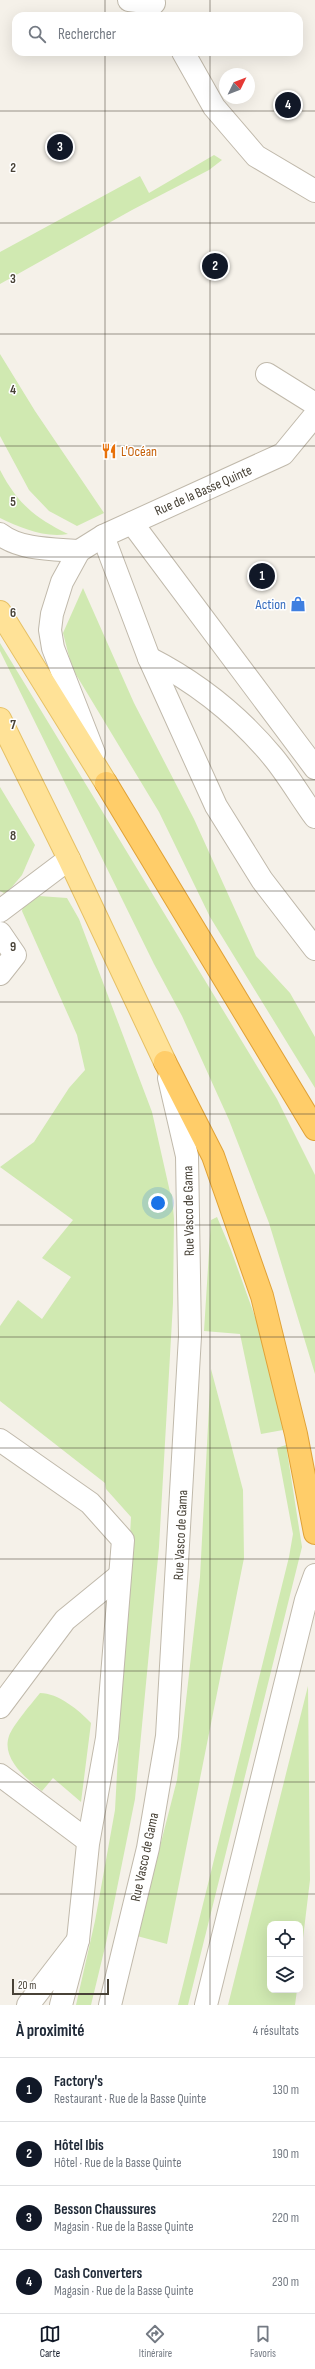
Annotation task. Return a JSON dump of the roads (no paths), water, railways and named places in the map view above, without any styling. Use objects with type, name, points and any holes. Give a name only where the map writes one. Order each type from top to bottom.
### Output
[{"type":"highway","points":[[106,783],[315,1129]]},
{"type":"highway","points":[[165,1062],[213,1156],[262,1296],[296,1434],[315,1533]]},
{"type":"main road","points":[[0,612],[106,783]]},
{"type":"main road","points":[[0,719],[69,859],[165,1062]]},
{"type":"street","points":[[129,0],[157,6]]},
{"type":"street","points":[[185,56],[214,106],[256,156],[315,191]]},
{"type":"street","points":[[267,374],[315,404]]},
{"type":"street","name":"Rue de la Basse Quinte","points":[[79,551],[102,536],[283,454],[315,415]]},
{"type":"street","points":[[132,523],[315,768]]},
{"type":"street","points":[[0,534],[7,540],[43,549],[79,551],[62,582],[52,614],[50,630],[53,648],[106,783]]},
{"type":"street","points":[[102,536],[149,658],[216,806],[262,880],[315,949]]},
{"type":"street","points":[[149,658],[176,671],[228,710],[273,757],[315,817]]},
{"type":"street","points":[[0,911],[69,859]]},
{"type":"street","points":[[0,933],[15,955],[0,974]]},
{"type":"street","name":"Rue Vasco de Gama","points":[[110,2005],[148,1848],[168,1736],[182,1498],[190,1336],[187,1156],[165,1062]]},
{"type":"street","points":[[0,1440],[90,1503],[123,1540],[107,1738],[88,1842],[78,1940],[61,2005]]},
{"type":"street","points":[[206,2005],[306,1600],[315,1575]]},
{"type":"street","points":[[0,1707],[65,1620],[120,1576]]},
{"type":"street","points":[[0,1775],[88,1842]]},
{"type":"street","points":[[28,2005],[78,1940]]},
{"type":"place","name":"Cash Converters","points":[[288,105]]},
{"type":"place","name":"Besson Chaussures","points":[[60,147]]},
{"type":"place","name":"Hôtel Ibis","points":[[215,266]]},
{"type":"place","name":"L'Océan","points":[[109,451]]},
{"type":"place","name":"Factory's","points":[[262,576]]},
{"type":"place","name":"Action","points":[[298,604]]}]
